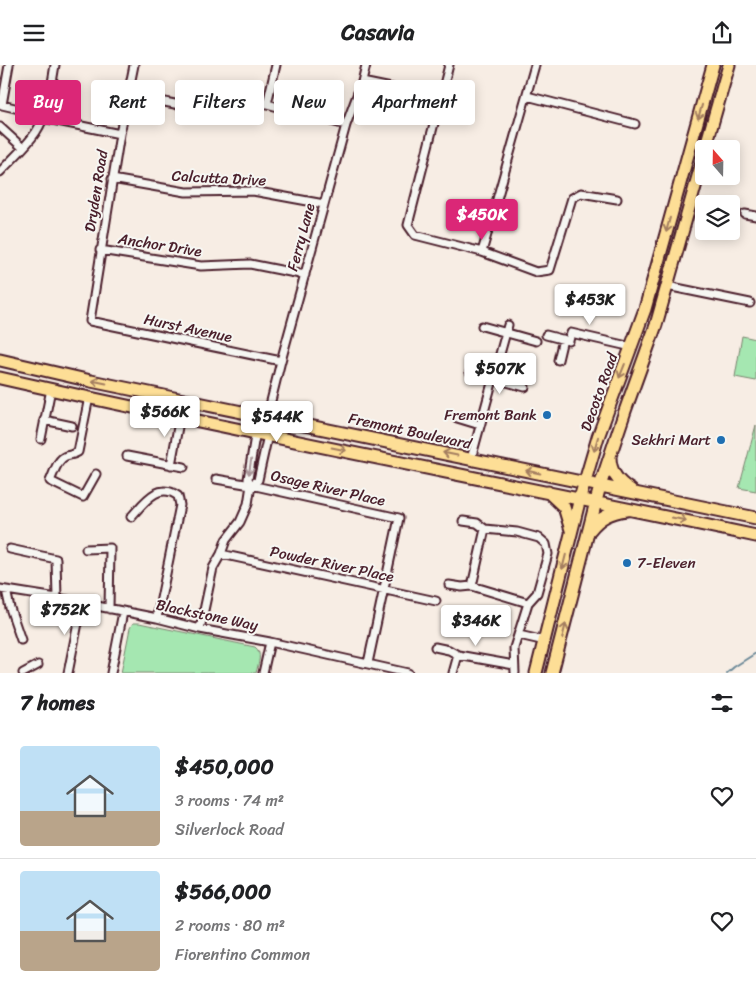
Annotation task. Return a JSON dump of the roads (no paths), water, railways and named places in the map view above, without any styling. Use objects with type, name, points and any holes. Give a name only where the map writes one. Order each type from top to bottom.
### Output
[{"type":"main road","name":"Decoto Road","points":[[536,673],[580,498],[608,407],[645,309],[713,65]]},
{"type":"main road","points":[[708,140],[729,65]]},
{"type":"main road","name":"Decoto Road","points":[[552,673],[600,486],[656,325],[696,185]]},
{"type":"main road","name":"Fremont Boulevard","points":[[0,360],[756,518]]},
{"type":"main road","name":"Fremont Boulevard","points":[[0,378],[262,434],[596,501],[756,536]]},
{"type":"main road","points":[[610,456],[612,468],[618,480],[637,494]]},
{"type":"main road","points":[[546,491],[564,507],[571,533]]},
{"type":"main road","points":[[588,533],[605,516],[617,511],[631,509]]},
{"type":"street","points":[[10,65],[2,105],[15,108]]},
{"type":"street","points":[[52,80],[54,65]]},
{"type":"street","name":"Dryden Road","points":[[131,80],[134,65]]},
{"type":"street","points":[[267,104],[276,65]]},
{"type":"street","name":"Ferry Lane","points":[[362,80],[366,65]]},
{"type":"street","points":[[445,80],[449,65]]},
{"type":"street","points":[[482,252],[535,65]]},
{"type":"street","points":[[527,96],[635,124]]},
{"type":"street","points":[[165,102],[195,108],[217,107],[238,103],[267,104],[346,125]]},
{"type":"street","name":"Ferry Lane","points":[[252,485],[248,479],[267,417],[346,125],[354,104]]},
{"type":"street","points":[[0,172],[23,149],[40,125]]},
{"type":"street","points":[[77,125],[120,134]]},
{"type":"street","name":"Dryden Road","points":[[90,321],[100,250],[122,125]]},
{"type":"street","points":[[433,125],[408,225],[415,235],[482,252],[536,272],[550,270],[572,198],[581,193],[617,199]]},
{"type":"street","points":[[0,127],[23,149]]},
{"type":"street","name":"Calcutta Drive","points":[[112,179],[186,192],[253,191],[324,204]]},
{"type":"street","points":[[745,214],[756,216]]},
{"type":"street","name":"Anchor Drive","points":[[100,250],[202,266],[250,263],[305,275]]},
{"type":"street","points":[[667,286],[750,303]]},
{"type":"street","name":"Hurst Avenue","points":[[90,321],[281,361]]},
{"type":"street","points":[[482,326],[507,329],[536,341]]},
{"type":"street","points":[[471,459],[507,329]]},
{"type":"street","points":[[546,335],[569,341],[571,333],[632,347]]},
{"type":"street","points":[[558,360],[563,339]]},
{"type":"street","points":[[470,372],[525,387]]},
{"type":"street","points":[[41,439],[51,389]]},
{"type":"street","points":[[89,397],[78,452],[59,461],[50,481],[83,497],[96,474]]},
{"type":"street","points":[[171,465],[180,416]]},
{"type":"street","name":"Ferry Lane","points":[[200,629],[213,568],[226,540],[240,522],[248,504],[252,485],[258,480],[262,434],[267,417]]},
{"type":"street","points":[[457,419],[480,425]]},
{"type":"street","points":[[44,420],[72,426]]},
{"type":"street","points":[[128,457],[184,467]]},
{"type":"street","name":"Osage River Place","points":[[216,479],[252,485],[400,518],[386,589]]},
{"type":"street","points":[[131,517],[156,492],[162,490],[178,496],[180,505],[157,618]]},
{"type":"street","points":[[435,647],[449,650],[451,653],[458,655],[515,669],[514,648],[528,603],[537,593],[548,554],[546,544],[539,538],[517,532],[485,529],[477,523],[463,521]]},
{"type":"street","points":[[472,586],[485,529]]},
{"type":"street","points":[[86,549],[110,548],[109,609]]},
{"type":"street","points":[[10,549],[56,559],[57,598]]},
{"type":"street","name":"Powder River Place","points":[[221,554],[436,601]]},
{"type":"street","points":[[449,585],[472,586],[528,603]]},
{"type":"street","points":[[3,589],[21,640]]},
{"type":"street","name":"Blackstone Way","points":[[3,589],[157,618],[200,629],[270,641],[408,673]]},
{"type":"street","points":[[368,663],[386,589]]},
{"type":"street","points":[[68,673],[82,603]]},
{"type":"street","points":[[111,673],[123,612]]},
{"type":"street","points":[[519,635],[544,641]]},
{"type":"street","points":[[263,673],[270,641]]},
{"type":"street","points":[[453,673],[458,655]]},
{"type":"street","points":[[23,673],[38,665]]},
{"type":"waterway","points":[[727,673],[756,653]]},
{"type":"place","name":"Fremont Bank","points":[[547,415]]},
{"type":"place","name":"Sekhri Mart","points":[[721,440]]},
{"type":"place","name":"7-Eleven","points":[[627,563]]}]
